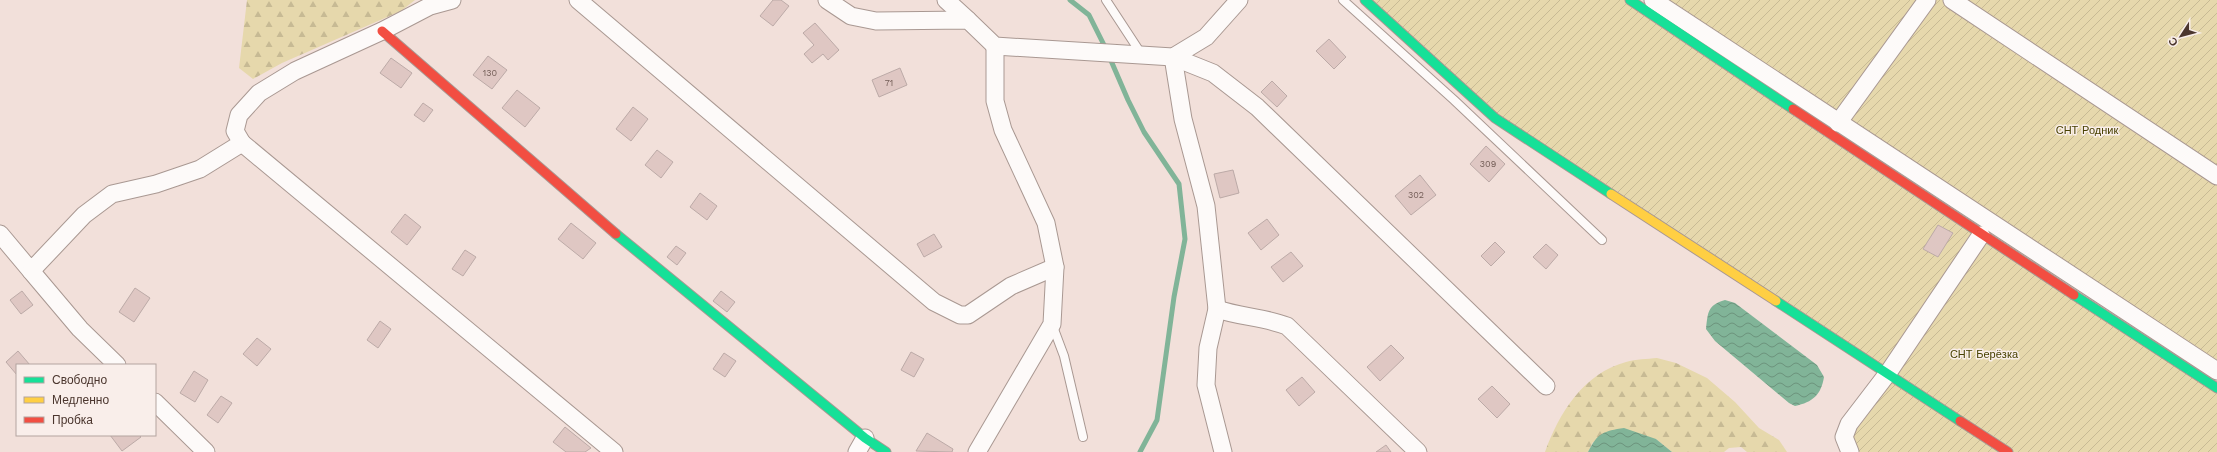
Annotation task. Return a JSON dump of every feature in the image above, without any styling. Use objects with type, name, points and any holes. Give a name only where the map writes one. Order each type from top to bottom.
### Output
[{"type":"street","points":[[452,0],[430,6],[382,31],[295,71],[259,93],[239,115],[235,131],[242,143],[614,452]]},
{"type":"street","points":[[578,0],[934,302],[960,315],[968,315],[1011,286],[1055,267]]},
{"type":"street","points":[[826,0],[851,16],[876,21],[968,20]]},
{"type":"street","points":[[946,0],[995,46],[1173,57],[1213,73],[1257,107],[1546,386]]},
{"type":"street","points":[[1173,57],[1206,38],[1239,0]]},
{"type":"street","points":[[1365,0],[1494,118],[2008,452]]},
{"type":"street","points":[[1630,0],[1981,235],[2217,388]]},
{"type":"street","points":[[1653,0],[2217,371]]},
{"type":"street","points":[[1838,123],[1927,0]]},
{"type":"street","points":[[1952,0],[2217,176]]},
{"type":"street","points":[[382,31],[861,445],[886,452]]},
{"type":"street","points":[[977,452],[1052,324],[1055,267],[1046,222],[1003,130],[995,101],[995,46]]},
{"type":"street","points":[[1173,57],[1183,119],[1206,206],[1217,309],[1208,348],[1206,385],[1223,452]]},
{"type":"street","points":[[31,271],[84,215],[112,194],[156,184],[200,169],[242,143]]},
{"type":"street","points":[[0,234],[80,329],[116,364]]},
{"type":"street","points":[[1850,452],[1844,437],[1849,424],[1888,373],[1981,235]]},
{"type":"street","points":[[1217,309],[1234,315],[1270,319],[1287,326],[1418,452]]},
{"type":"street","points":[[156,403],[206,452]]},
{"type":"lane","points":[[1106,0],[1142,55]]},
{"type":"lane","points":[[1343,0],[1454,100],[1602,240]]},
{"type":"lane","points":[[1052,324],[1064,356],[1083,437]]},
{"type":"green space","points":[[247,0],[415,0],[401,11],[282,63],[253,79],[239,68]]},
{"type":"green space","name":"СНТ Берёзка","points":[[1365,0],[1630,0],[2217,388],[2217,452],[1850,452],[1844,437],[1888,373],[1495,118]]},
{"type":"green space","name":"СНТ Родник","points":[[1653,0],[2217,0],[2217,371]]},
{"type":"green space","points":[[1657,358],[1676,363],[1707,378],[1735,402],[1759,428],[1779,440],[1787,452],[1747,452],[1741,447],[1729,448],[1724,452],[1672,452],[1656,439],[1593,442],[1588,452],[1545,452],[1566,409],[1575,396],[1586,385],[1611,367],[1630,361]]},
{"type":"water","points":[[1725,300],[1735,303],[1817,365],[1824,377],[1821,389],[1815,397],[1807,402],[1795,406],[1789,403],[1715,341],[1706,329],[1708,314],[1715,304]]},
{"type":"water","points":[[1624,428],[1656,439],[1672,452],[1588,452],[1598,437],[1602,434],[1611,430]]},
{"type":"building","points":[[773,0],[781,0],[789,6],[773,26],[760,16]]},
{"type":"building","points":[[815,23],[839,50],[828,60],[823,54],[812,63],[804,54],[814,45],[803,33]]},
{"type":"building","points":[[1329,39],[1346,57],[1334,69],[1316,51]]},
{"type":"building","points":[[488,56],[507,70],[492,89],[473,75]]},
{"type":"building","points":[[391,58],[412,73],[401,88],[380,73]]},
{"type":"building","points":[[900,68],[907,85],[879,97],[872,80]]},
{"type":"building","points":[[1272,81],[1287,96],[1277,107],[1261,92]]},
{"type":"building","points":[[517,90],[540,108],[525,127],[502,108]]},
{"type":"building","points":[[423,103],[433,110],[424,122],[414,115]]},
{"type":"building","points":[[633,107],[648,119],[631,141],[616,129]]},
{"type":"building","points":[[1486,146],[1505,164],[1489,182],[1470,164]]},
{"type":"building","points":[[657,150],[673,162],[661,178],[645,165]]},
{"type":"building","points":[[1233,170],[1239,193],[1220,198],[1214,174]]},
{"type":"building","points":[[1420,175],[1436,195],[1411,215],[1395,196]]},
{"type":"building","points":[[700,193],[717,206],[707,220],[690,207]]},
{"type":"building","points":[[405,214],[421,227],[407,245],[391,232]]},
{"type":"building","points":[[1267,219],[1279,235],[1261,250],[1248,233]]},
{"type":"building","points":[[571,223],[596,243],[583,259],[558,239]]},
{"type":"building","points":[[1938,225],[1953,233],[1938,257],[1923,249]]},
{"type":"building","points":[[934,234],[942,247],[924,257],[917,244]]},
{"type":"building","points":[[1495,242],[1505,252],[1491,266],[1481,256]]},
{"type":"building","points":[[1546,244],[1558,255],[1546,269],[1533,257]]},
{"type":"building","points":[[676,246],[686,253],[677,265],[667,257]]},
{"type":"building","points":[[465,250],[476,257],[463,276],[452,269]]},
{"type":"building","points":[[1291,252],[1303,266],[1283,282],[1271,267]]},
{"type":"building","points":[[135,288],[150,298],[134,322],[119,312]]},
{"type":"building","points":[[22,291],[33,305],[21,314],[10,300]]},
{"type":"building","points":[[721,291],[735,302],[727,312],[713,301]]},
{"type":"building","points":[[380,321],[391,329],[378,348],[367,340]]},
{"type":"building","points":[[257,338],[271,349],[257,366],[243,354]]},
{"type":"building","points":[[1391,345],[1404,358],[1380,381],[1367,367]]},
{"type":"building","points":[[18,351],[29,364],[16,364],[16,374],[6,362]]},
{"type":"building","points":[[911,352],[924,359],[914,377],[901,370]]},
{"type":"building","points":[[724,353],[736,361],[725,377],[713,369]]},
{"type":"building","points":[[194,371],[208,380],[195,402],[180,393]]},
{"type":"building","points":[[1302,377],[1315,392],[1299,406],[1286,390]]},
{"type":"building","points":[[1492,386],[1510,404],[1497,418],[1478,399]]},
{"type":"building","points":[[221,396],[232,403],[218,423],[207,415]]},
{"type":"building","points":[[565,427],[591,448],[585,452],[566,452],[553,442]]},
{"type":"building","points":[[927,433],[953,449],[952,452],[916,451]]},
{"type":"building","points":[[111,436],[141,437],[122,451]]},
{"type":"building","points":[[1386,445],[1391,452],[1376,452]]},
{"type":"waterway","points":[[1070,0],[1089,15],[1106,49]]},
{"type":"waterway","points":[[1109,56],[1144,132],[1179,184],[1185,239],[1174,297],[1157,420],[1140,452]]},
{"type":"traffic: fast","points":[[1365,0],[1495,118],[1611,194]]},
{"type":"traffic: fast","points":[[1630,0],[1793,109]]},
{"type":"traffic: fast","points":[[616,234],[865,438],[886,452]]},
{"type":"traffic: fast","points":[[2074,295],[2217,388]]},
{"type":"traffic: fast","points":[[1776,301],[1960,421]]},
{"type":"traffic: slow","points":[[1611,194],[1776,301]]},
{"type":"traffic: jam","points":[[382,31],[616,234]]},
{"type":"traffic: jam","points":[[1793,109],[2074,295]]},
{"type":"traffic: jam","points":[[1960,421],[2008,452]]}]
